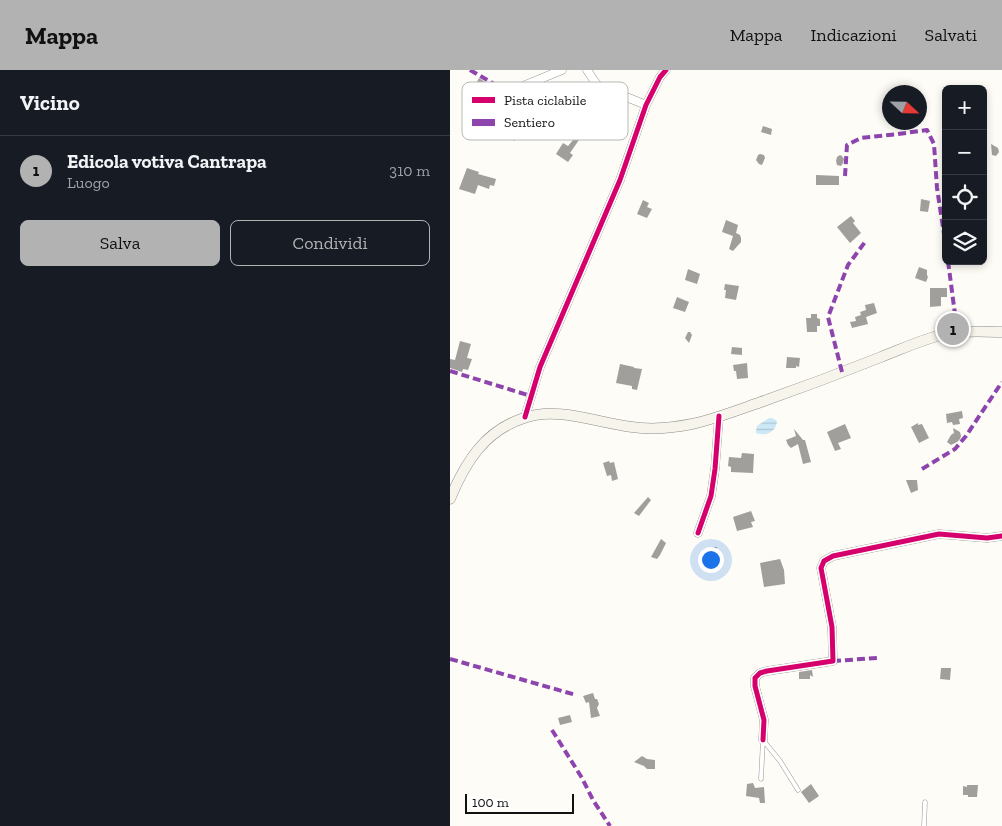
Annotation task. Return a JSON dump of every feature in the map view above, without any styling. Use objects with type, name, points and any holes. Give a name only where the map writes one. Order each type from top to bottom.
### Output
[{"type":"main road","points":[[450,499],[458,478],[470,458],[490,436],[525,417],[547,414],[565,415],[632,427],[682,426],[701,422],[803,387],[946,334],[1002,332]]},
{"type":"street","points":[[533,82],[562,70]]},
{"type":"street","points":[[587,70],[595,82]]},
{"type":"street","points":[[525,417],[540,367],[620,180],[646,105],[660,76],[666,70]]},
{"type":"street","points":[[628,98],[646,105]]},
{"type":"street","points":[[698,533],[710,496],[715,469],[719,416]]},
{"type":"street","points":[[763,740],[764,720],[754,678],[760,673],[767,671],[833,661],[832,627],[821,568],[824,561],[833,556],[939,534],[987,538],[1002,536]]},
{"type":"lane","points":[[761,778],[763,740]]},
{"type":"lane","points":[[763,740],[780,761],[798,790]]},
{"type":"lane","points":[[924,826],[926,802]]},
{"type":"water","points":[[769,418],[777,421],[773,431],[767,434],[756,433],[757,426]]},
{"type":"building","points":[[479,78],[485,82],[477,82]]},
{"type":"building","points":[[763,126],[772,129],[771,135],[761,132]]},
{"type":"building","points":[[573,140],[579,140],[570,153],[573,155],[568,162],[556,154],[563,143],[568,146]]},
{"type":"building","points":[[991,144],[998,148],[999,152],[996,156],[992,155]]},
{"type":"building","points":[[760,154],[764,155],[765,158],[762,165],[756,160]]},
{"type":"building","points":[[840,155],[844,159],[841,166],[837,165],[836,161]]},
{"type":"building","points":[[467,168],[479,172],[478,174],[496,179],[494,186],[490,185],[489,189],[478,185],[475,194],[459,189]]},
{"type":"building","points":[[816,175],[839,176],[839,185],[816,185]]},
{"type":"building","points":[[921,199],[930,201],[928,212],[920,211]]},
{"type":"building","points":[[643,200],[649,203],[647,207],[652,209],[647,218],[637,214]]},
{"type":"building","points":[[851,216],[855,221],[853,223],[861,233],[850,243],[837,227]]},
{"type":"building","points":[[726,220],[738,225],[736,233],[741,238],[741,242],[733,251],[729,249],[733,236],[722,232]]},
{"type":"building","points":[[919,267],[927,270],[928,277],[926,282],[915,278]]},
{"type":"building","points":[[688,269],[700,274],[697,284],[685,280]]},
{"type":"building","points":[[725,284],[739,286],[736,300],[725,298]]},
{"type":"building","points":[[930,288],[947,288],[947,297],[941,297],[941,306],[930,307]]},
{"type":"building","points":[[677,297],[689,302],[685,312],[673,308]]},
{"type":"building","points":[[874,303],[877,313],[866,317],[868,324],[852,328],[850,322],[856,321],[855,317],[861,315],[860,312],[866,310],[865,305]]},
{"type":"building","points":[[811,314],[817,314],[817,318],[820,319],[820,326],[817,326],[817,332],[807,332],[806,318],[811,318]]},
{"type":"building","points":[[688,332],[692,335],[689,343],[685,338]]},
{"type":"building","points":[[460,341],[471,344],[467,358],[472,359],[468,370],[463,369],[462,372],[450,368],[450,359],[455,360]]},
{"type":"building","points":[[732,347],[742,348],[742,355],[731,354]]},
{"type":"building","points":[[787,357],[800,358],[799,367],[786,368]]},
{"type":"building","points":[[747,363],[748,378],[737,379],[733,365]]},
{"type":"building","points":[[620,364],[642,369],[637,390],[632,389],[632,386],[616,383]]},
{"type":"building","points":[[962,411],[963,418],[959,419],[960,424],[953,425],[952,422],[947,423],[946,414]]},
{"type":"building","points":[[918,423],[918,425],[922,424],[929,438],[919,443],[911,427]]},
{"type":"building","points":[[845,424],[851,438],[838,443],[841,449],[835,451],[827,432]]},
{"type":"building","points":[[953,428],[960,432],[961,436],[957,442],[951,445],[947,442],[954,433]]},
{"type":"building","points":[[794,429],[805,440],[811,462],[803,464],[798,444],[791,448],[788,445],[786,440],[796,436]]},
{"type":"building","points":[[742,453],[754,454],[753,473],[731,472],[731,467],[728,466],[729,457],[741,458]]},
{"type":"building","points":[[609,461],[610,463],[614,462],[618,479],[612,481],[611,475],[607,476],[603,463]]},
{"type":"building","points":[[906,480],[917,480],[918,490],[911,493]]},
{"type":"building","points":[[648,497],[651,500],[639,516],[634,513]]},
{"type":"building","points":[[751,511],[755,521],[751,522],[753,527],[737,531],[733,517]]},
{"type":"building","points":[[661,539],[666,543],[660,555],[657,559],[651,557]]},
{"type":"building","points":[[709,547],[717,547],[717,557],[711,558],[709,556]]},
{"type":"building","points":[[780,559],[784,570],[785,584],[764,587],[760,563]]},
{"type":"building","points":[[941,668],[951,668],[950,680],[940,679]]},
{"type":"building","points":[[812,670],[813,677],[810,675],[810,679],[799,679],[799,672]]},
{"type":"building","points":[[593,693],[599,704],[597,708],[600,716],[591,718],[589,702],[586,703],[583,696]]},
{"type":"building","points":[[570,715],[572,722],[560,725],[558,718]]},
{"type":"building","points":[[642,756],[655,760],[655,769],[647,769],[634,762]]},
{"type":"building","points":[[753,783],[755,788],[764,787],[765,803],[760,803],[759,798],[746,796],[747,784]]},
{"type":"building","points":[[811,784],[819,796],[809,803],[801,792]]},
{"type":"building","points":[[967,785],[978,785],[977,797],[963,795],[963,786],[967,787]]},
{"type":"marked path","points":[[470,70],[491,82]]},
{"type":"marked path","points":[[845,176],[847,145],[861,138],[927,130],[934,144],[937,188],[942,221]]},
{"type":"marked path","points":[[842,372],[828,317],[848,265],[865,242]]},
{"type":"marked path","points":[[949,265],[956,322],[954,333]]},
{"type":"marked path","points":[[450,371],[531,396]]},
{"type":"marked path","points":[[922,469],[955,449],[966,436],[1002,382]]},
{"type":"marked path","points":[[833,661],[877,658]]},
{"type":"marked path","points":[[450,659],[576,695]]},
{"type":"marked path","points":[[552,730],[610,826]]},
{"type":"cycle path","points":[[525,417],[540,367],[620,180],[646,105],[660,77],[666,70]]},
{"type":"cycle path","points":[[698,533],[711,496],[719,416]]},
{"type":"cycle path","points":[[763,740],[764,720],[755,686],[755,678],[760,673],[767,671],[833,661],[832,627],[821,568],[824,561],[833,556],[939,534],[987,538],[1002,536]]},
{"type":"place","name":"Edicola votiva Cantrapa","points":[[953,329]]}]
